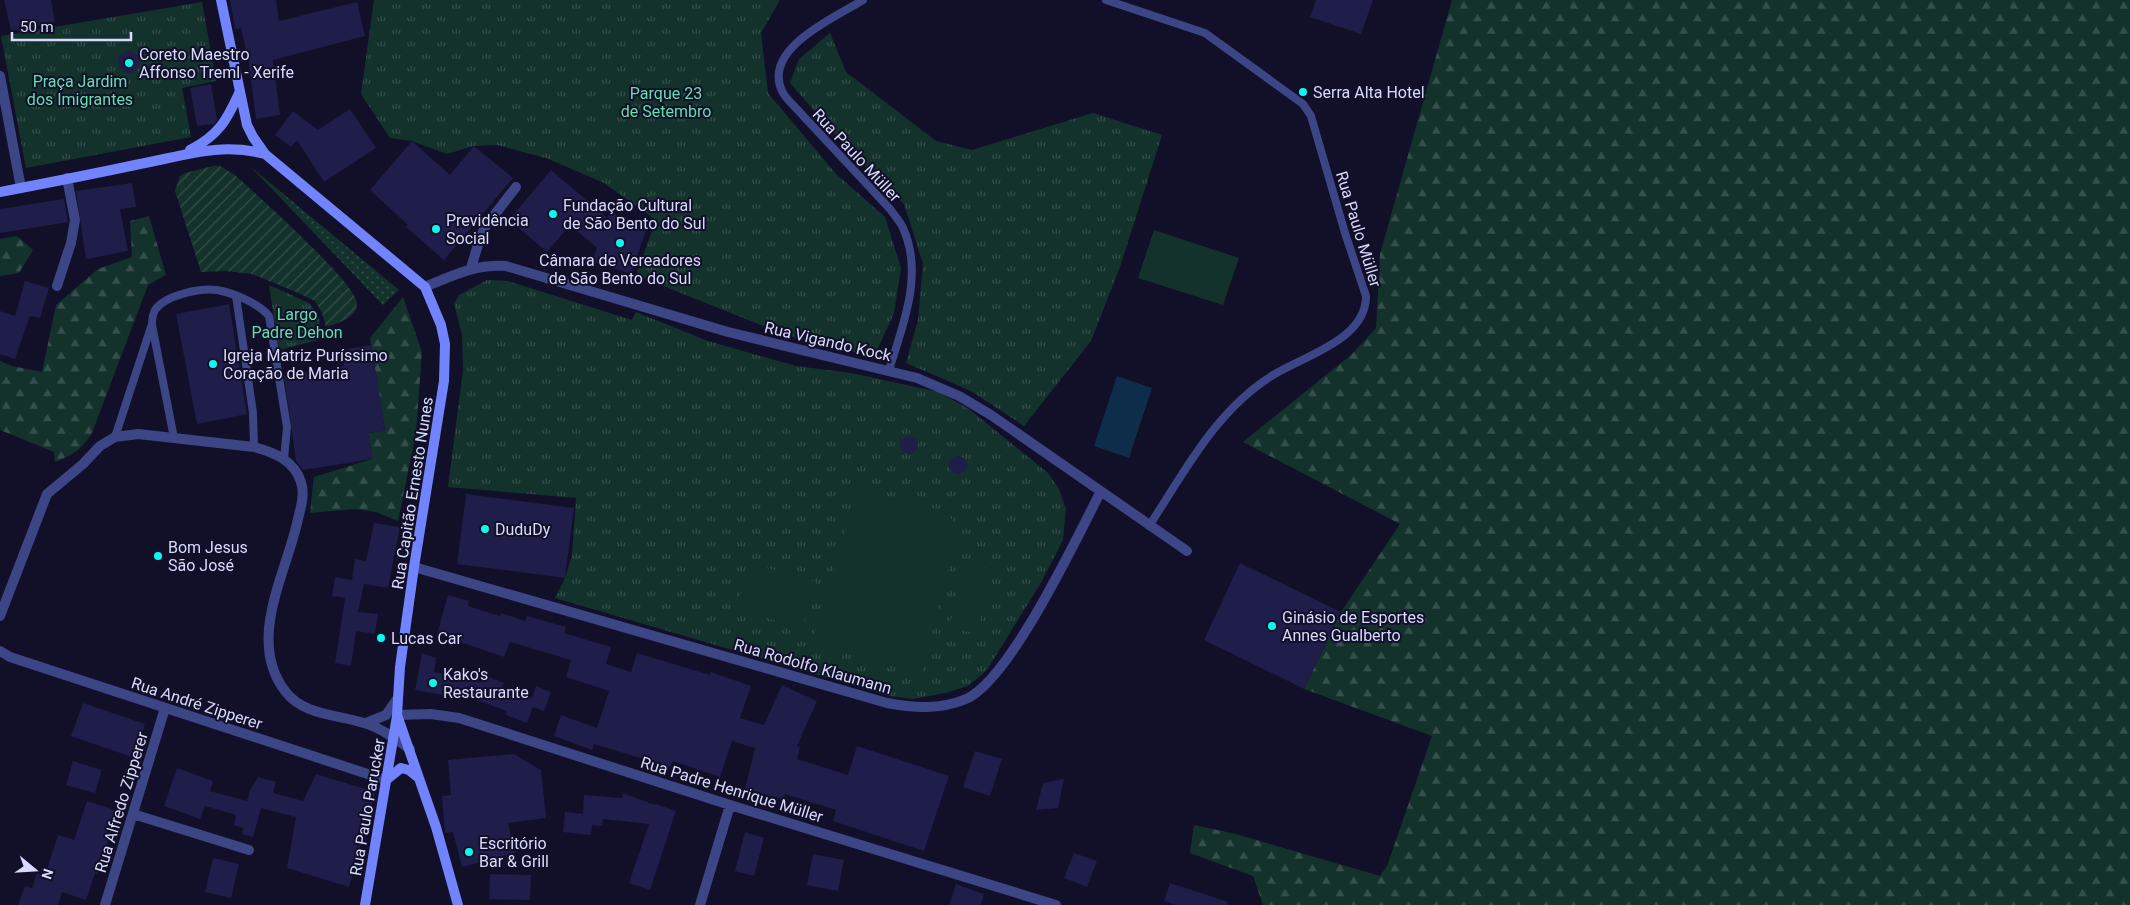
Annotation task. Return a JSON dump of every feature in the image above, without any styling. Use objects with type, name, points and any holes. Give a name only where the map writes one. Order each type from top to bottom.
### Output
[{"type":"main road","points":[[221,0],[247,125],[265,154]]},
{"type":"main road","points":[[184,154],[207,142],[220,129],[240,90]]},
{"type":"main road","points":[[0,192],[184,154],[231,148],[246,149],[265,154]]},
{"type":"main road","name":"Rua Capitão Ernesto Nunes","points":[[265,154],[425,286],[441,326],[446,362],[442,401],[414,567],[397,699],[397,715],[436,827],[458,905]]},
{"type":"main road","name":"Rua Paulo Parucker","points":[[365,905],[397,715]]},
{"type":"main road","points":[[386,780],[401,768],[409,770],[419,778]]},
{"type":"street","points":[[0,76],[21,188]]},
{"type":"street","points":[[57,286],[71,243],[75,220],[67,178]]},
{"type":"street","points":[[471,268],[485,227],[516,188]]},
{"type":"street","name":"Rua Vigando Kock","points":[[425,286],[471,268],[490,265],[506,266],[525,270],[728,332],[917,378],[959,396],[990,415],[1100,493],[1187,551]]},
{"type":"street","points":[[0,616],[47,494],[83,464],[100,446],[115,437],[138,434],[254,447],[270,452],[284,459],[293,468],[300,480],[303,492],[297,527],[271,618],[269,639],[271,660],[277,678],[285,692],[306,709],[366,723],[410,749]]},
{"type":"street","name":"Rua Rodolfo Klaumann","points":[[414,567],[887,703],[907,707],[949,705],[967,699],[984,687],[1002,666],[1052,584],[1100,493]]},
{"type":"street","name":"Rua André Zipperer","points":[[0,651],[10,657],[386,780]]},
{"type":"street","points":[[366,723],[386,715],[397,699]]},
{"type":"street","name":"Rua Alfredo Zipperer","points":[[105,905],[165,708]]},
{"type":"street","name":"Rua Padre Henrique Müller","points":[[397,715],[431,714],[459,718],[730,805],[1056,905]]},
{"type":"street","points":[[700,905],[730,805]]},
{"type":"street","points":[[133,814],[248,850]]},
{"type":"lane","name":"Rua Paulo Müller","points":[[863,0],[817,27],[791,48],[781,61],[779,77],[782,91],[794,106],[890,209],[902,226],[912,259],[910,299],[889,370]]},
{"type":"lane","name":"Rua Paulo Müller","points":[[1106,0],[1205,33],[1294,96],[1307,109],[1311,116],[1345,233],[1366,296],[1366,305],[1357,325],[1318,351],[1269,377],[1244,396],[1230,410],[1208,437],[1149,526]]},
{"type":"lane","points":[[174,438],[152,325],[152,316],[156,308],[176,295],[218,290],[261,308],[269,316],[287,427],[284,459]]},
{"type":"lane","points":[[236,296],[253,413],[254,447]]},
{"type":"lane","points":[[115,437],[152,325]]},
{"type":"green space","name":"Parque 23 de Setembro","points":[[374,0],[780,0],[761,33],[768,93],[836,174],[885,217],[901,268],[894,313],[874,357],[788,336],[636,275],[656,220],[604,183],[546,158],[497,145],[474,146],[447,154],[412,141],[390,138],[361,94]]},
{"type":"green space","points":[[1452,0],[2130,0],[2130,905],[1263,905],[1253,876],[1190,853],[1194,825],[1236,834],[1380,876],[1387,866],[1432,736],[1304,689],[1341,612],[1400,524],[1243,442],[1352,354],[1376,328],[1380,254]]},
{"type":"green space","name":"Praça Jardim dos Imigrantes","points":[[202,2],[216,81],[182,88],[191,137],[26,168],[1,36]]},
{"type":"green space","points":[[830,33],[846,72],[936,141],[972,150],[1093,113],[1162,135],[1120,267],[1091,341],[1024,426],[971,391],[906,363],[918,320],[923,264],[904,204],[852,154],[790,83],[799,59]]},
{"type":"green space","points":[[213,166],[220,166],[235,175],[323,258],[352,292],[357,303],[354,313],[350,317],[326,327],[322,313],[315,301],[296,292],[252,274],[226,271],[201,272],[175,191],[180,176]]},
{"type":"green space","points":[[251,167],[399,290],[383,305]]},
{"type":"green space","points":[[149,216],[166,275],[148,285],[92,433],[76,451],[55,462],[54,452],[0,430],[0,361],[12,366],[42,372],[56,305],[98,269],[132,257],[130,221]]},
{"type":"green space","points":[[1154,230],[1239,258],[1223,305],[1138,278]]},
{"type":"green space","points":[[17,236],[33,250],[19,273],[0,276],[0,239]]},
{"type":"green space","points":[[487,280],[508,281],[632,320],[636,312],[708,341],[796,366],[851,373],[939,392],[969,409],[1048,473],[1059,489],[1066,509],[1063,540],[1042,581],[987,670],[968,686],[945,693],[913,699],[889,696],[555,598],[565,578],[572,555],[576,498],[448,487],[463,370],[462,335],[454,304],[459,295]]},
{"type":"green space","name":"Largo Padre Dehon","points":[[269,285],[309,303],[318,314],[323,339],[279,350]]},
{"type":"green space","points":[[403,297],[422,352],[416,433],[398,521],[376,512],[356,509],[310,513],[314,477],[372,459],[368,433],[385,430],[370,338]]},
{"type":"green space","points":[[858,490],[946,514],[960,527],[921,674],[812,643]]},
{"type":"green space","points":[[750,563],[816,582],[802,628],[736,609]]},
{"type":"green space","points":[[966,563],[994,570],[976,634],[949,627]]},
{"type":"water","points":[[1117,376],[1152,388],[1129,458],[1094,446]]},
{"type":"building","points":[[4,0],[51,0],[55,22],[11,31]]},
{"type":"building","points":[[230,0],[276,0],[279,21],[357,2],[365,36],[273,60],[280,115],[256,119],[249,64],[241,28],[235,29]]},
{"type":"building","points":[[1316,0],[1373,0],[1361,34],[1310,17]]},
{"type":"building","name":"Coreto Maestro Affonso Treml - Xerife","points":[[129,51],[137,54],[140,62],[137,70],[129,73],[121,70],[118,62],[121,54]]},
{"type":"building","points":[[211,84],[217,120],[214,124],[197,126],[190,88]]},
{"type":"building","points":[[350,109],[376,148],[324,182],[297,140],[291,147],[275,135],[293,111],[318,130]]},
{"type":"building","points":[[412,141],[450,175],[474,146],[513,178],[444,260],[406,227],[408,225],[370,190]]},
{"type":"building","points":[[551,170],[607,218],[609,212],[648,225],[631,274],[592,261],[597,248],[570,225],[547,252],[509,220]]},
{"type":"building","points":[[132,183],[136,207],[120,209],[128,251],[86,259],[76,191]]},
{"type":"building","points":[[64,199],[68,222],[0,233],[0,209]]},
{"type":"building","points":[[25,281],[49,288],[40,318],[30,316],[15,359],[0,354],[0,311],[15,316]]},
{"type":"building","name":"Igreja Matriz Puríssimo Coração de Maria","points":[[229,304],[247,414],[197,424],[176,314]]},
{"type":"building","points":[[371,345],[385,430],[368,433],[372,459],[303,470],[296,461],[284,376],[344,366],[342,350]]},
{"type":"building","points":[[909,436],[915,439],[918,445],[915,451],[909,454],[903,451],[900,445],[903,439]]},
{"type":"building","points":[[958,456],[964,459],[967,465],[964,471],[958,474],[952,471],[949,465],[952,459]]},
{"type":"building","points":[[466,494],[574,508],[565,578],[457,564]]},
{"type":"building","points":[[374,523],[400,527],[388,588],[364,584],[358,612],[378,614],[375,634],[356,631],[351,666],[335,663],[345,598],[332,596],[335,577],[352,580],[355,559],[366,561]]},
{"type":"building","name":"Ginásio de Esportes Annes Gualberto","points":[[1240,563],[1341,612],[1304,689],[1204,640]]},
{"type":"building","points":[[448,595],[469,601],[468,606],[500,616],[501,613],[525,621],[527,616],[566,627],[564,633],[611,647],[606,664],[631,672],[637,653],[710,675],[711,672],[751,686],[740,718],[764,725],[782,685],[817,701],[797,746],[800,747],[797,759],[848,775],[857,746],[949,776],[924,851],[833,821],[836,810],[785,794],[783,799],[745,789],[755,748],[732,741],[720,777],[673,761],[670,767],[594,744],[592,750],[554,736],[561,715],[597,728],[609,691],[566,677],[571,660],[510,642],[504,657],[437,634]]},
{"type":"building","points":[[422,653],[436,658],[434,672],[481,682],[484,675],[504,683],[502,687],[532,698],[536,686],[551,692],[544,711],[533,707],[527,723],[506,715],[507,711],[458,693],[458,698],[415,690]]},
{"type":"building","points":[[83,703],[145,724],[135,758],[71,736]]},
{"type":"building","points":[[975,751],[1002,759],[990,796],[963,787]]},
{"type":"building","points":[[514,754],[541,770],[546,818],[508,823],[515,853],[462,867],[453,832],[445,833],[442,796],[451,795],[448,760]]},
{"type":"building","points":[[73,761],[102,770],[95,793],[66,785]]},
{"type":"building","points":[[177,768],[213,781],[210,791],[247,801],[251,788],[258,777],[276,782],[273,793],[303,801],[316,774],[375,792],[349,887],[287,868],[296,817],[261,808],[253,837],[242,834],[243,828],[234,825],[236,815],[205,806],[200,819],[164,806]]},
{"type":"building","points":[[1064,779],[1058,808],[1036,810],[1043,783]]},
{"type":"building","points":[[623,793],[676,811],[650,890],[629,883],[649,824],[603,819],[602,826],[592,825],[591,835],[563,832],[565,812],[583,814],[584,795],[622,798]]},
{"type":"building","points":[[87,801],[118,811],[97,874],[95,873],[86,900],[62,892],[58,905],[18,905],[25,886],[32,888],[37,873],[45,876],[58,835],[74,840]]},
{"type":"building","points":[[745,832],[764,838],[754,876],[735,871]]},
{"type":"building","points":[[1074,853],[1097,861],[1087,887],[1064,878]]},
{"type":"building","points":[[813,854],[844,860],[838,891],[807,885]]},
{"type":"building","points":[[213,858],[239,864],[231,898],[205,892]]},
{"type":"building","points":[[490,874],[531,875],[530,900],[489,899]]},
{"type":"building","points":[[1170,883],[1228,902],[1227,905],[1175,905],[1164,901]]},
{"type":"building","points":[[956,884],[984,894],[981,905],[949,905]]},
{"type":"place","name":"Coreto Maestro Affonso Treml - Xerife","points":[[129,63]]},
{"type":"place","name":"Serra Alta Hotel","points":[[1303,92]]},
{"type":"place","name":"Fundação Cultural de São Bento do Sul","points":[[553,214]]},
{"type":"place","name":"Previdência Social","points":[[436,229]]},
{"type":"place","name":"Câmara de Vereadores de São Bento do Sul","points":[[620,243]]},
{"type":"place","name":"Igreja Matriz Puríssimo Coração de Maria","points":[[213,364]]},
{"type":"place","name":"DuduDy","points":[[485,529]]},
{"type":"place","name":"Bom Jesus São José","points":[[158,556]]},
{"type":"place","name":"Ginásio de Esportes Annes Gualberto","points":[[1272,626]]},
{"type":"place","name":"Lucas Car","points":[[381,638]]},
{"type":"place","name":"Kako's Restaurante","points":[[433,683]]},
{"type":"place","name":"Escritório Bar & Grill","points":[[469,852]]}]
